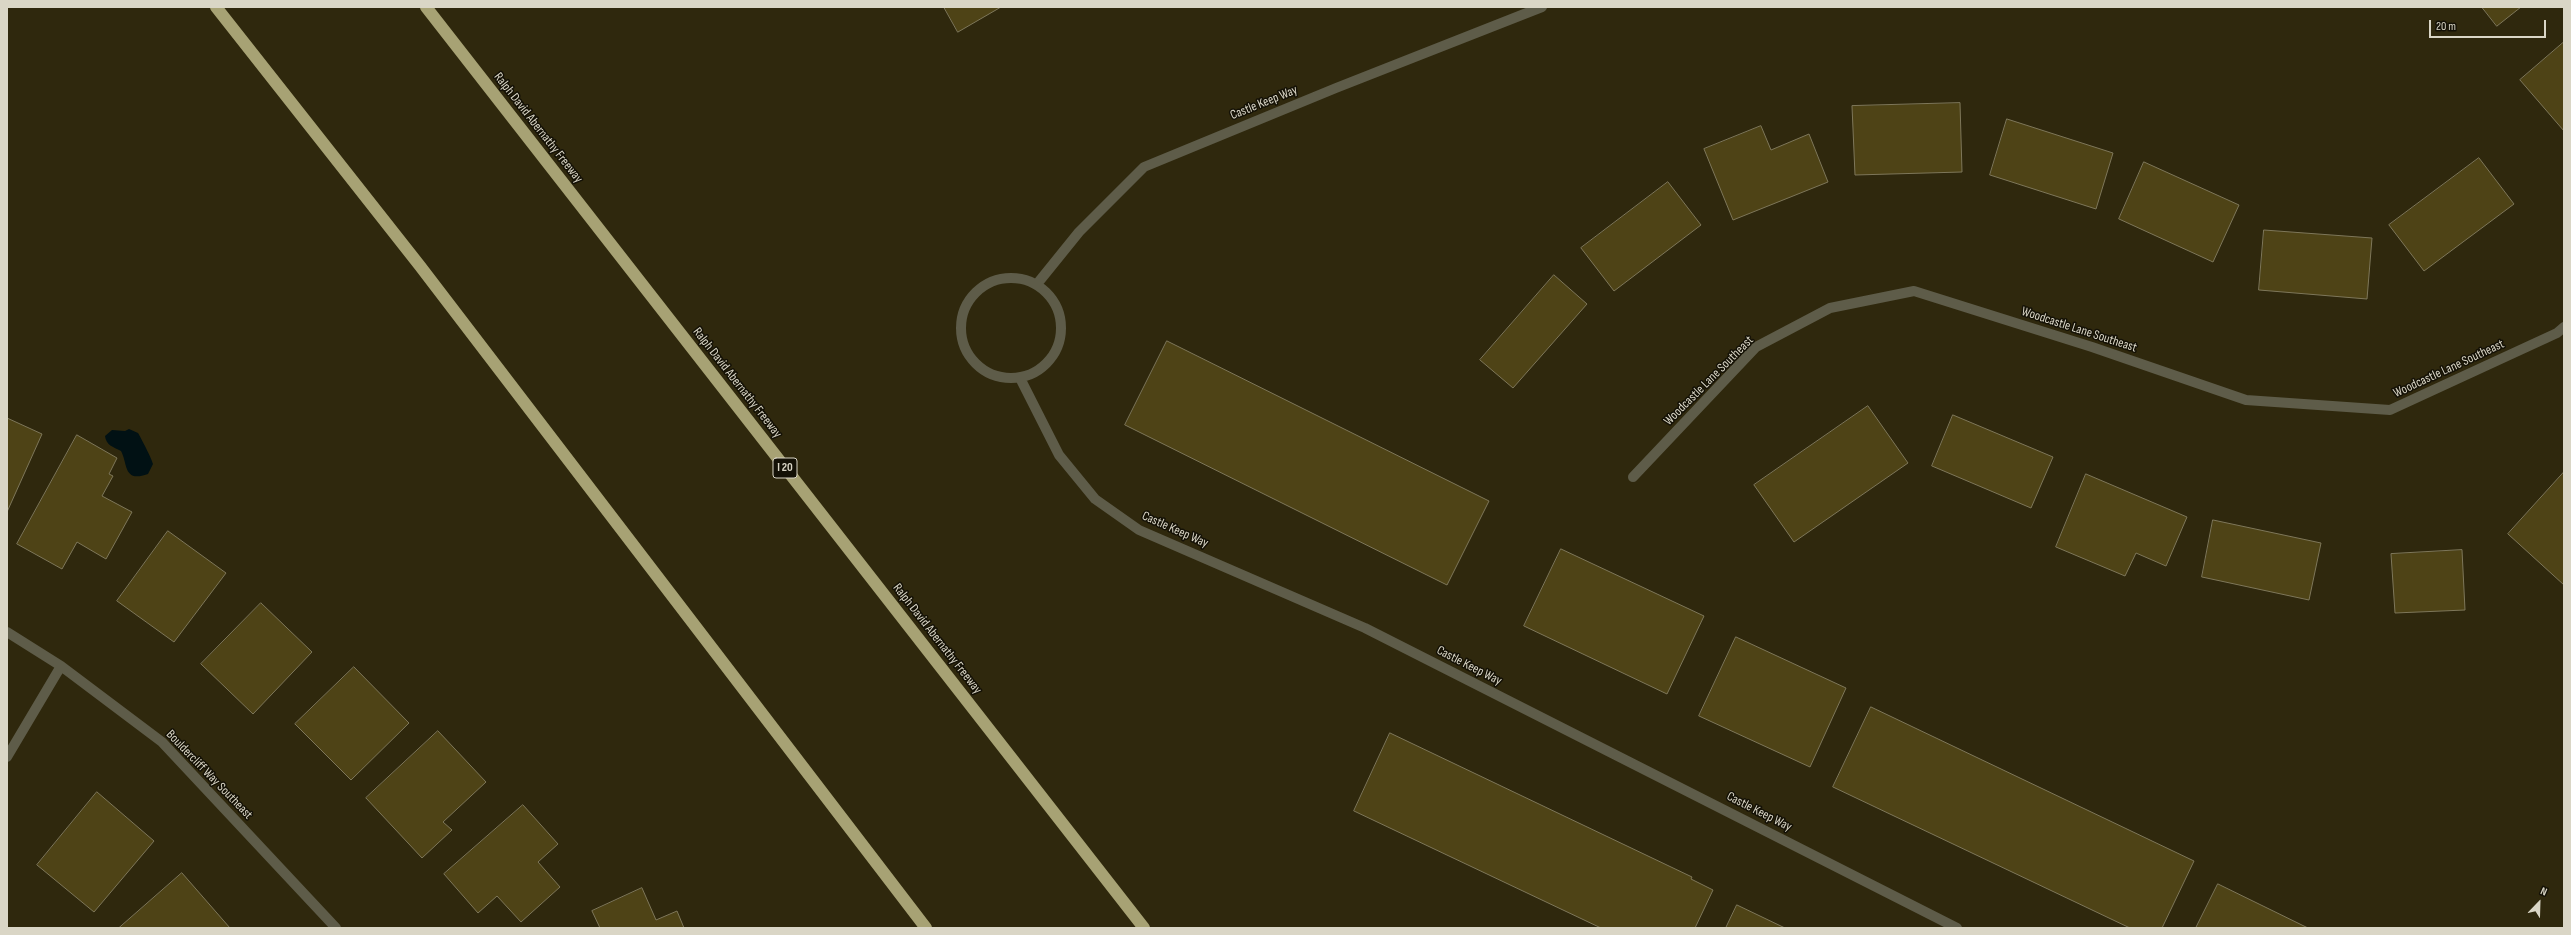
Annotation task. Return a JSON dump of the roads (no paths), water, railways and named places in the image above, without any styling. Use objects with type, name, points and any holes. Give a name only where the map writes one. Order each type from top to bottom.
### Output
[{"type":"highway","points":[[216,7],[420,266],[926,928]]},
{"type":"highway","name":"Ralph David Abernathy Freeway","points":[[426,7],[1144,928]]},
{"type":"street","name":"Castle Keep Way","points":[[1037,284],[1079,232],[1144,167],[1336,88],[1542,7]]},
{"type":"street","points":[[1005,277],[1020,278],[1037,284],[1052,298],[1061,315],[1062,334],[1059,345],[1046,364],[1035,372],[1020,378],[1004,378],[984,371],[968,355],[962,342],[960,328],[964,309],[974,293],[986,284],[1005,277]]},
{"type":"street","name":"Woodcastle Lane Southeast","points":[[1633,477],[1756,346],[1830,308],[1914,291],[2092,347],[2246,400],[2390,410],[2557,333],[2564,327]]},
{"type":"street","name":"Castle Keep Way","points":[[1020,378],[1059,455],[1095,499],[1139,530],[1366,628],[1957,928]]},
{"type":"street","name":"Bouldercliff Way Southeast","points":[[7,632],[61,666],[162,742],[336,928]]},
{"type":"street","points":[[7,757],[61,666]]}]
